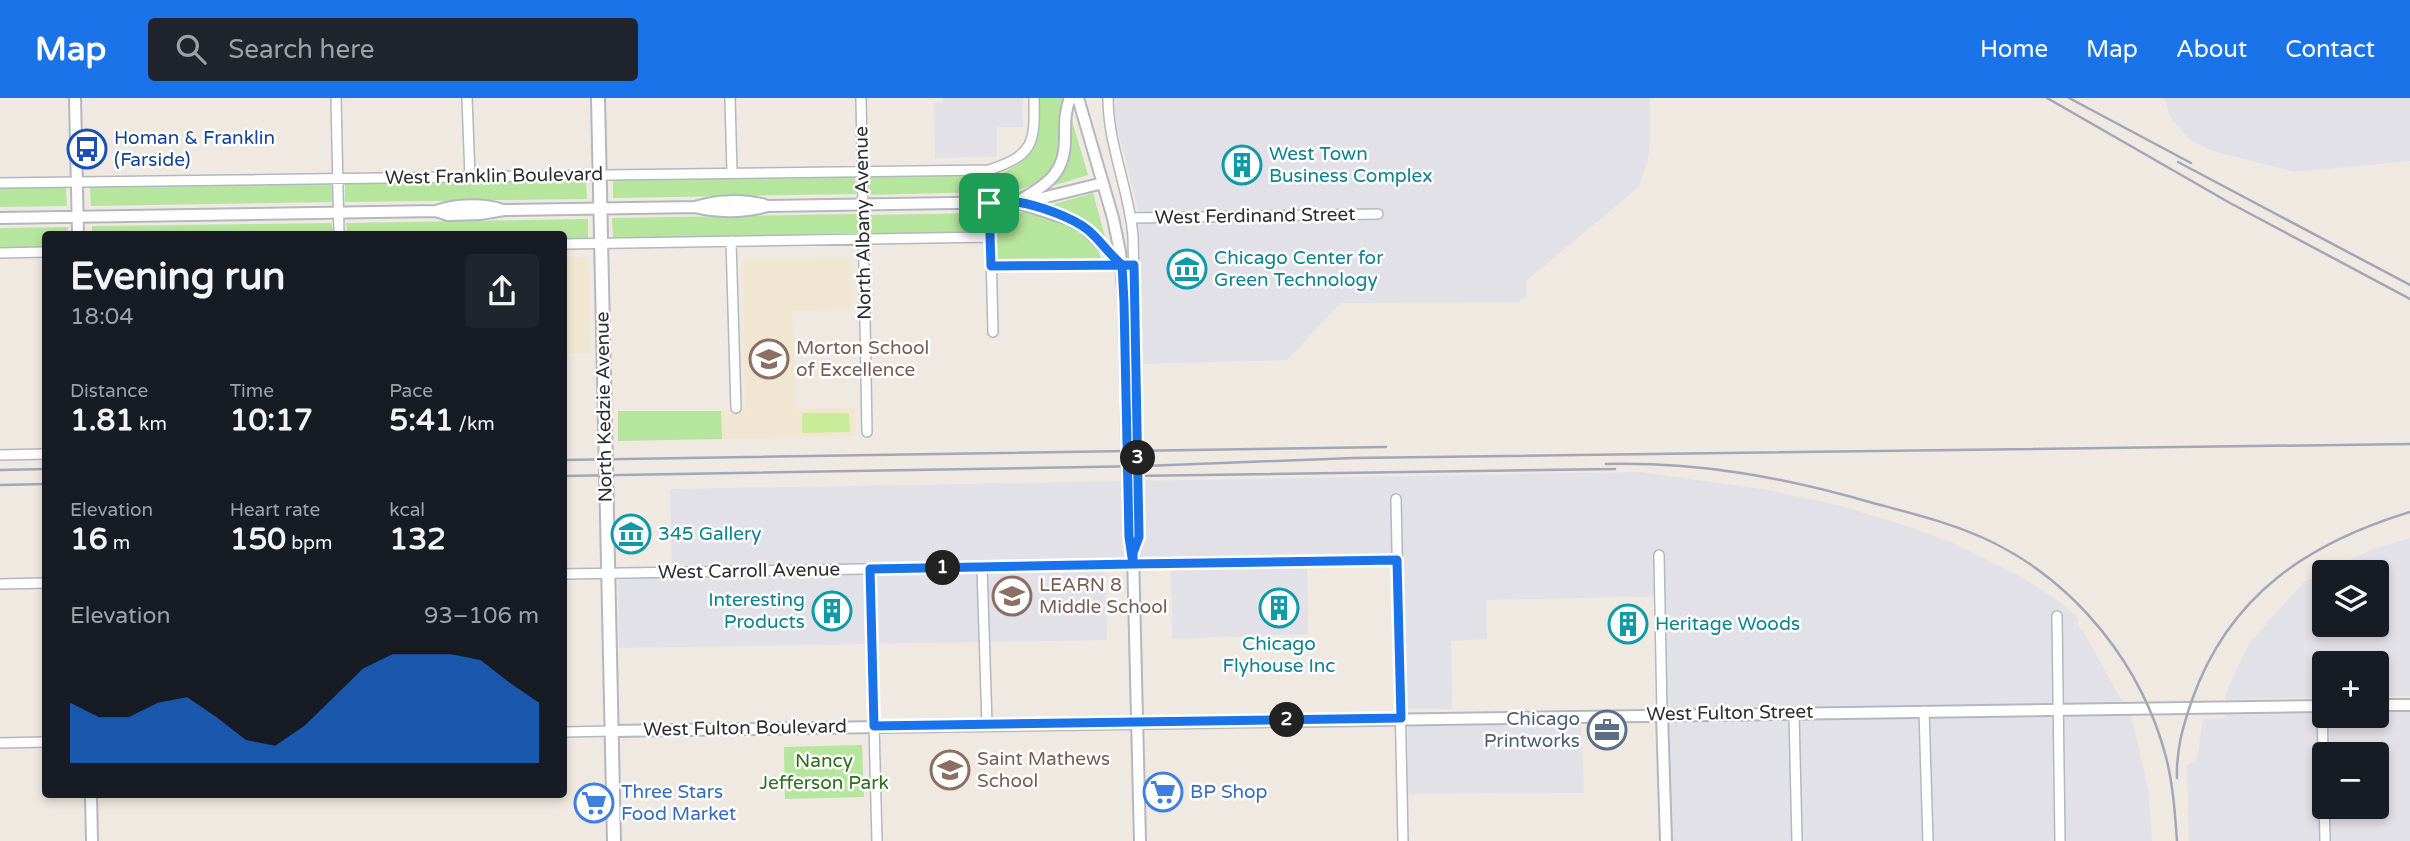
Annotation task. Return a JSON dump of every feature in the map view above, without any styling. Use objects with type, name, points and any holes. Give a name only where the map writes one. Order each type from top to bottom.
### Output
[{"type":"main road","name":"North Kedzie Avenue","points":[[598,98],[614,841]]},
{"type":"street","points":[[75,98],[79,231]]},
{"type":"street","points":[[336,98],[339,231]]},
{"type":"street","points":[[467,98],[470,177]]},
{"type":"street","points":[[730,98],[732,173]]},
{"type":"street","name":"North Albany Avenue","points":[[861,98],[867,432]]},
{"type":"street","points":[[993,332],[989,170],[1011,163],[1022,156],[1030,145],[1035,130],[1034,98]]},
{"type":"street","points":[[1016,202],[1044,185],[1061,165],[1065,153],[1066,110],[1070,98]]},
{"type":"street","points":[[1078,98],[1113,218],[1122,265],[1140,841]]},
{"type":"street","points":[[1108,98],[1113,145],[1131,218],[1134,265],[1139,537],[1133,559]]},
{"type":"street","name":"West Franklin Boulevard","points":[[0,183],[989,170]]},
{"type":"street","name":"West Franklin Boulevard","points":[[0,218],[436,211],[447,207],[490,206],[503,210],[695,207],[709,202],[752,202],[768,206],[989,203],[1038,199],[1103,183]]},
{"type":"street","points":[[1016,202],[1069,219],[1084,227],[1122,265]]},
{"type":"street","name":"West Ferdinand Street","points":[[1131,218],[1378,214]]},
{"type":"street","points":[[567,244],[990,237]]},
{"type":"street","points":[[731,242],[736,408]]},
{"type":"street","points":[[0,253],[42,252]]},
{"type":"street","points":[[991,266],[1134,265]]},
{"type":"street","points":[[0,455],[42,454]]},
{"type":"street","points":[[1396,499],[1403,841]]},
{"type":"street","points":[[1659,555],[1666,841]]},
{"type":"street","name":"West Carroll Avenue","points":[[567,574],[982,567],[1133,559],[1397,560]]},
{"type":"street","points":[[982,567],[988,725]]},
{"type":"street","points":[[870,569],[877,841]]},
{"type":"street","points":[[0,584],[42,583]]},
{"type":"street","points":[[2057,616],[2060,841]]},
{"type":"street","points":[[2389,705],[2410,705]]},
{"type":"street","name":"West Fulton Street","points":[[1137,722],[2312,706]]},
{"type":"street","points":[[1924,711],[1927,841]]},
{"type":"street","points":[[1794,713],[1797,841]]},
{"type":"street","name":"West Fulton Boulevard","points":[[567,732],[1137,722]]},
{"type":"street","points":[[2323,728],[2325,841]]},
{"type":"street","points":[[0,743],[42,742]]},
{"type":"street","points":[[91,798],[92,841]]},
{"type":"shaded area","points":[[942,98],[1023,98],[1023,127],[997,127],[997,157],[935,158],[934,103],[942,102]]},
{"type":"shaded area","points":[[1114,98],[1650,98],[1650,143],[1639,187],[1526,281],[1526,295],[1519,302],[1341,303],[1287,360],[1142,364],[1138,209],[1114,115]]},
{"type":"shaded area","points":[[2164,98],[2410,98],[2410,161],[2295,172],[2213,151],[2190,140],[2171,118]]},
{"type":"shaded area","points":[[588,257],[590,353],[567,354],[567,258]]},
{"type":"shaded area","name":"Morton School of Excellence","points":[[850,258],[851,309],[792,311],[795,409],[855,408],[855,436],[722,439],[721,411],[745,410],[743,259]]},
{"type":"shaded area","points":[[1640,472],[1768,490],[1837,505],[1907,526],[1955,544],[2025,579],[2059,601],[2078,618],[2078,626],[2132,719],[2148,788],[2152,841],[1671,841],[1664,596],[1487,600],[1487,639],[1451,641],[1452,709],[1408,709],[1405,707],[1401,553],[1307,557],[1308,634],[1172,639],[1171,562],[1105,562],[1107,640],[619,648],[618,567],[672,566],[670,489]]},
{"type":"shaded area","points":[[2410,538],[2410,696],[2389,696],[2389,651],[2312,651],[2312,697],[2226,700],[2226,692],[2250,642],[2304,582],[2312,578],[2312,637],[2389,637],[2389,560],[2350,560],[2373,549]]},
{"type":"shaded area","points":[[2410,710],[2410,841],[2189,841],[2187,765],[2197,760],[2203,719],[2225,718],[2226,711],[2312,712],[2312,728],[2389,728],[2389,711]]},
{"type":"shaded area","points":[[1581,722],[1584,793],[1407,794],[1408,724]]},
{"type":"green space","points":[[1040,98],[1062,98],[1062,136],[1056,165],[1049,175],[1037,184],[999,191],[997,175],[1021,162],[1034,146],[1039,125]]},
{"type":"green space","points":[[1069,110],[1088,175],[1049,187],[1065,166]]},
{"type":"green space","points":[[983,173],[984,192],[870,195],[869,175]]},
{"type":"green space","points":[[855,176],[856,194],[613,198],[613,179]]},
{"type":"green space","points":[[586,180],[587,199],[345,202],[345,183]]},
{"type":"green space","points":[[332,183],[332,202],[91,206],[90,187]]},
{"type":"green space","points":[[0,188],[66,188],[67,206],[0,207]]},
{"type":"green space","points":[[1093,193],[1106,240],[1083,221],[1044,207]]},
{"type":"green space","points":[[1026,212],[1061,220],[1081,231],[1102,260],[997,262],[996,220],[999,213]]},
{"type":"green space","points":[[983,213],[984,233],[871,236],[870,215]]},
{"type":"green space","points":[[857,214],[857,234],[613,238],[612,218]]},
{"type":"green space","points":[[588,219],[588,239],[567,239],[567,231],[347,231],[346,223]]},
{"type":"green space","points":[[332,223],[333,231],[92,231],[92,226]]},
{"type":"green space","points":[[68,227],[68,231],[42,231],[42,247],[0,247],[0,228]]},
{"type":"green space","points":[[618,411],[721,411],[722,439],[618,441]]},
{"type":"green space","points":[[802,413],[849,413],[850,432],[802,433]]},
{"type":"green space","name":"Nancy Jefferson Park","points":[[862,745],[864,797],[785,799],[784,747]]},
{"type":"railway","points":[[2047,98],[2230,203],[2410,299]]},
{"type":"railway","points":[[2069,98],[2191,163]]},
{"type":"railway","points":[[2178,162],[2410,285]]},
{"type":"railway","points":[[567,476],[1145,466],[1353,458],[2410,444]]},
{"type":"railway","points":[[567,460],[1386,447]]},
{"type":"railway","points":[[1606,464],[1708,469],[1807,486],[1950,525],[1980,536],[2025,561],[2053,581],[2079,605],[2123,660],[2141,691],[2166,757],[2177,841]]},
{"type":"railway","points":[[0,470],[42,469]]},
{"type":"railway","points":[[1132,476],[1615,469]]},
{"type":"railway","points":[[0,485],[42,484]]},
{"type":"railway","points":[[2177,778],[2181,738],[2192,700],[2208,663],[2227,631],[2250,603],[2277,578],[2306,557],[2338,540],[2410,512]]},
{"type":"place","name":"Homan & Franklin (Farside)","points":[[87,149]]},
{"type":"place","name":"West Town Business Complex","points":[[1242,165]]},
{"type":"place","name":"Chicago Center for Green Technology","points":[[1187,269]]},
{"type":"place","name":"Morton School of Excellence","points":[[769,359]]},
{"type":"place","name":"345 Gallery","points":[[631,534]]},
{"type":"place","name":"LEARN 8 Middle School","points":[[1012,596]]},
{"type":"place","name":"Chicago Flyhouse Inc","points":[[1279,608]]},
{"type":"place","name":"Interesting Products","points":[[832,611]]},
{"type":"place","name":"Heritage Woods","points":[[1628,624]]},
{"type":"place","name":"Chicago Printworks","points":[[1607,730]]},
{"type":"place","name":"Saint Mathews School","points":[[950,770]]},
{"type":"place","name":"BP Shop","points":[[1163,792]]},
{"type":"place","name":"Three Stars Food Market","points":[[594,803]]},
{"type":"route","points":[[989,203],[991,266],[1048,265],[1122,265],[1134,265],[1139,537],[1133,553],[1133,564],[1397,560],[1401,718],[874,726],[870,569],[1133,564],[1129,537],[1122,265],[1106,251],[1096,237],[1069,219],[1016,202],[989,203]]}]
